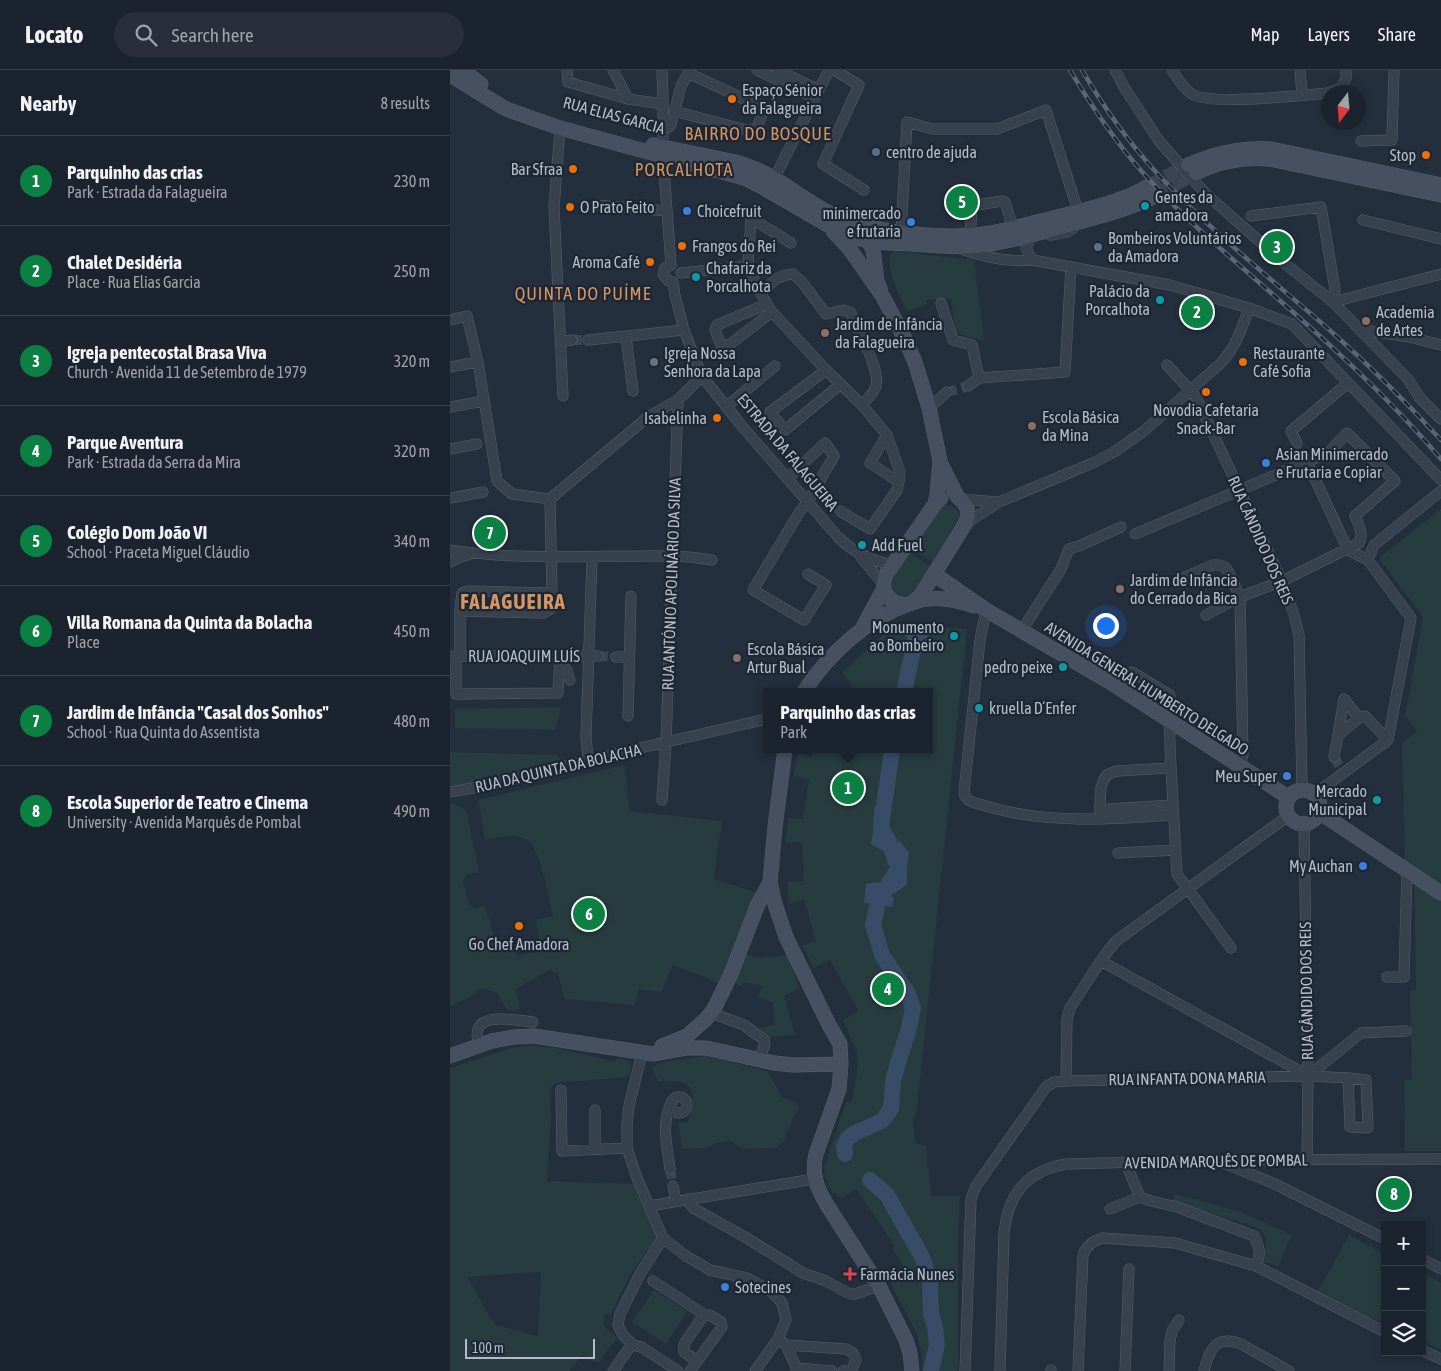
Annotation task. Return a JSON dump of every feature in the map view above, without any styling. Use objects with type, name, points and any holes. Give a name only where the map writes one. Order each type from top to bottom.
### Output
[{"type":"street","name":"RUA ELIAS GARCIA","points":[[462,70],[489,91],[522,105],[585,128],[646,144],[663,151]]},
{"type":"street","points":[[566,70],[568,82],[628,98],[663,104]]},
{"type":"street","points":[[613,70],[628,98]]},
{"type":"street","name":"ESTRADA DA FALAGUEIRA","points":[[662,70],[663,151],[671,265],[665,268],[664,274],[667,280],[673,282],[684,330],[702,376],[726,407],[838,537],[857,552],[878,562],[893,565]]},
{"type":"street","points":[[757,70],[817,94]]},
{"type":"street","points":[[777,70],[817,94]]},
{"type":"street","points":[[771,184],[830,70]]},
{"type":"street","points":[[834,70],[859,85],[823,164],[864,190]]},
{"type":"street","points":[[1115,70],[1159,141],[1205,193],[1284,263],[1333,302],[1408,379],[1419,397],[1441,419]]},
{"type":"street","points":[[1172,70],[1193,94],[1212,100],[1321,94]]},
{"type":"street","points":[[1300,70],[1302,95]]},
{"type":"street","points":[[1342,85],[1346,78],[1346,70]]},
{"type":"street","points":[[1361,141],[1392,140],[1394,70]]},
{"type":"street","points":[[663,129],[669,127],[681,86],[689,71],[759,106],[763,112],[757,128],[746,130],[674,111]]},
{"type":"street","name":"RUA ELIAS GARCIA","points":[[450,75],[506,109],[560,128],[663,151],[736,162],[760,170],[771,184],[827,225],[854,237],[868,240]]},
{"type":"street","points":[[875,255],[877,248],[891,235],[907,122],[932,129],[996,129],[1046,110],[1077,217]]},
{"type":"street","points":[[560,128],[554,207],[563,396]]},
{"type":"street","points":[[1441,185],[1271,150],[1250,148],[1204,158],[1192,169],[1248,158],[1270,159],[1441,195]]},
{"type":"street","name":"RUA ELIAS GARCIA","points":[[771,184],[837,216],[891,235],[953,247],[985,257],[1021,261],[1032,260],[1170,285],[1249,308],[1292,324],[1348,383]]},
{"type":"street","points":[[993,238],[1032,234],[1116,201],[1151,192]]},
{"type":"street","points":[[970,236],[972,209],[977,205],[1005,202],[1013,228]]},
{"type":"street","points":[[594,205],[667,211]]},
{"type":"street","points":[[1251,216],[1322,207],[1335,289],[1333,302]]},
{"type":"street","points":[[993,238],[1013,228],[1077,217]]},
{"type":"street","points":[[791,243],[751,218],[748,266],[761,294],[769,308],[826,370],[862,405],[888,435],[900,472],[897,490],[870,529],[840,511]]},
{"type":"street","points":[[1363,220],[1441,239]]},
{"type":"street","points":[[807,688],[819,670],[863,627],[919,598],[965,524],[968,512],[965,505],[959,499],[940,461],[929,408],[915,362],[877,281],[873,249],[856,223]]},
{"type":"street","points":[[827,225],[849,248],[883,297]]},
{"type":"street","points":[[1032,234],[1026,248],[1032,260]]},
{"type":"street","points":[[861,267],[859,259],[860,250],[868,240],[874,235],[891,235]]},
{"type":"street","name":"RUA ELIAS GARCIA","points":[[891,235],[993,238]]},
{"type":"street","name":"RUA ELIAS GARCIA","points":[[953,247],[975,246],[993,238]]},
{"type":"street","points":[[671,265],[678,267],[681,273],[679,279],[673,282]]},
{"type":"street","points":[[681,273],[748,266]]},
{"type":"street","points":[[968,386],[979,378],[1065,372],[1071,267]]},
{"type":"street","points":[[761,294],[773,281],[784,275],[793,274],[802,282],[826,314],[843,310],[851,313],[875,368],[878,380],[876,389],[862,405]]},
{"type":"street","points":[[1333,302],[1441,274]]},
{"type":"street","points":[[941,303],[953,340],[972,345],[979,378]]},
{"type":"street","points":[[769,308],[729,345],[721,345],[715,330],[717,325],[769,308]]},
{"type":"street","points":[[965,524],[999,502],[1095,462],[1114,452],[1144,431],[1230,353],[1249,308]]},
{"type":"street","points":[[450,320],[467,316],[478,362],[497,481],[512,494],[550,498],[649,416],[678,400],[702,376]]},
{"type":"street","points":[[1359,329],[1441,345]]},
{"type":"street","points":[[588,340],[684,330]]},
{"type":"street","points":[[626,337],[633,391]]},
{"type":"street","points":[[560,342],[572,340]]},
{"type":"street","points":[[450,367],[478,362]]},
{"type":"street","name":"RUA CÂNDIDO DOS REIS","points":[[1166,365],[1196,397],[1282,581],[1294,615],[1298,635],[1308,792]]},
{"type":"street","points":[[726,407],[775,366]]},
{"type":"street","points":[[826,370],[770,412],[786,430],[841,384]]},
{"type":"street","points":[[1298,443],[1291,431],[1348,383],[1441,480]]},
{"type":"street","points":[[929,408],[947,392]]},
{"type":"street","name":"RUA ANTÓNIO APOLINÁRIO DA SILVA","points":[[662,800],[666,743],[678,400]]},
{"type":"street","points":[[450,407],[484,401]]},
{"type":"street","points":[[1135,534],[1240,491],[1305,459],[1328,453],[1347,433],[1395,482],[1355,516],[1362,538],[1359,543],[1282,581],[1240,597],[1206,615]]},
{"type":"street","points":[[888,435],[870,463],[899,482]]},
{"type":"street","points":[[450,449],[477,444]]},
{"type":"street","points":[[787,479],[825,444],[834,456],[808,503],[800,511],[753,590],[804,620],[826,585],[808,574]]},
{"type":"street","points":[[1305,459],[1348,550],[1368,560],[1411,618],[1388,740],[1308,792]]},
{"type":"street","points":[[935,504],[940,461]]},
{"type":"street","points":[[1368,560],[1374,546],[1378,542],[1441,491]]},
{"type":"street","points":[[450,498],[483,492]]},
{"type":"street","points":[[863,627],[883,586],[885,576],[940,498],[948,496],[959,499],[999,502]]},
{"type":"street","points":[[460,611],[543,612],[551,609],[550,498]]},
{"type":"street","points":[[1022,630],[1061,569],[1069,549],[1121,527]]},
{"type":"street","points":[[1362,538],[1378,542]]},
{"type":"street","points":[[450,550],[471,554],[552,558],[672,556],[712,560]]},
{"type":"street","name":"ESTRADA DA FALAGUEIRA","points":[[857,552],[893,602],[900,605],[910,604]]},
{"type":"street","points":[[450,562],[471,554]]},
{"type":"street","points":[[588,760],[586,737],[593,656],[592,557]]},
{"type":"street","points":[[1178,580],[1213,565],[1220,565],[1228,571],[1240,597],[1243,755],[1238,766]]},
{"type":"street","name":"AVENIDA GENERAL HUMBERTO DELGADO","points":[[934,574],[986,610],[1108,681],[1288,797]]},
{"type":"street","points":[[552,593],[468,591],[462,594],[455,656],[456,694],[558,694],[560,661]]},
{"type":"street","points":[[628,716],[631,596]]},
{"type":"street","name":"AVENIDA GENERAL HUMBERTO DELGADO","points":[[910,604],[929,599],[944,599],[986,610]]},
{"type":"street","points":[[986,610],[980,640],[964,792],[966,798],[970,801],[1013,813],[1099,819],[1173,810]]},
{"type":"street","name":"RUA JOAQUIM LUÍS","points":[[455,656],[560,661],[593,656]]},
{"type":"street","points":[[616,657],[628,657]]},
{"type":"street","points":[[560,661],[566,669],[570,680]]},
{"type":"street","points":[[1108,681],[1132,672],[1170,695],[1170,768],[1177,874],[1231,948]]},
{"type":"street","points":[[1334,757],[1344,699],[1359,718]]},
{"type":"street","points":[[1338,735],[1359,718],[1365,716],[1388,740]]},
{"type":"street","name":"RUA DA QUINTA DA BOLACHA","points":[[450,792],[495,784],[588,760],[763,720]]},
{"type":"street","points":[[784,753],[774,827],[770,882],[786,937],[840,1044],[839,1089],[814,1164],[814,1179],[827,1205],[879,1286],[909,1346],[912,1371]]},
{"type":"street","points":[[1099,819],[1100,788],[1108,774],[1117,771],[1170,768]]},
{"type":"street","points":[[1297,790],[1308,792],[1320,802],[1319,812],[1313,821],[1304,824],[1295,822],[1288,816],[1285,806],[1288,797],[1297,790]]},
{"type":"street","points":[[1319,812],[1441,893]]},
{"type":"street","points":[[965,1371],[971,1199],[976,1186],[1046,1087],[1054,1082],[1066,1081],[1067,1018],[1070,1008],[1116,941],[1288,816]]},
{"type":"street","name":"RUA CÂNDIDO DOS REIS","points":[[1304,824],[1308,1076],[1307,1159]]},
{"type":"street","points":[[1118,854],[1175,850]]},
{"type":"street","points":[[1387,978],[1404,977],[1407,870]]},
{"type":"street","points":[[685,1043],[718,1002],[758,904],[770,882]]},
{"type":"street","points":[[1101,961],[1308,1076],[1361,1033],[1406,1032]]},
{"type":"street","points":[[711,1013],[744,1025],[764,1040],[765,1044],[759,1060]]},
{"type":"street","points":[[480,1045],[477,1038],[478,1030],[482,1023],[486,1021],[495,1018],[533,1022]]},
{"type":"street","points":[[450,1056],[503,1038],[534,1036],[642,1052],[685,1043],[774,1063],[793,1065],[841,1064]]},
{"type":"street","points":[[642,1052],[629,1106],[627,1148],[662,1238],[686,1256],[710,1270],[747,1278],[772,1292],[782,1304],[786,1320],[782,1342],[754,1371]]},
{"type":"street","name":"RUA INFANTA DONA MARIA","points":[[1066,1081],[1308,1076],[1348,1078]]},
{"type":"street","points":[[1348,1078],[1366,1080],[1368,1128],[1350,1127],[1348,1078]]},
{"type":"street","points":[[561,1090],[562,1150],[627,1148]]},
{"type":"street","points":[[670,1169],[665,1129],[666,1113],[671,1103]]},
{"type":"street","points":[[594,1149],[595,1110]]},
{"type":"street","name":"AVENIDA MARQUÊS DE POMBAL","points":[[1000,1371],[1005,1221],[1009,1207],[1017,1192],[1034,1175],[1066,1164],[1128,1164],[1215,1160],[1441,1159]]},
{"type":"street","points":[[1215,1160],[1275,1184],[1381,1238]]},
{"type":"street","points":[[1128,1164],[1129,1171],[1140,1196],[1151,1201],[1178,1206],[1254,1236],[1259,1247],[1256,1266]]},
{"type":"street","points":[[649,1206],[814,1179]]},
{"type":"street","points":[[673,1186],[682,1200],[693,1208],[803,1273],[851,1294],[879,1286]]},
{"type":"street","points":[[1110,1209],[1140,1196]]},
{"type":"street","points":[[662,1238],[640,1274],[618,1319],[618,1325],[623,1335],[632,1344],[644,1348],[678,1371]]},
{"type":"street","points":[[1078,1371],[1082,1261],[1085,1250],[1093,1242],[1103,1238],[1175,1243],[1256,1266],[1381,1330]]},
{"type":"street","points":[[1426,1261],[1441,1269]]},
{"type":"street","points":[[1124,1371],[1129,1269]]},
{"type":"street","points":[[653,1281],[705,1315],[710,1315],[721,1322],[722,1327],[690,1371]]},
{"type":"street","points":[[697,1361],[684,1352],[684,1344],[705,1315]]},
{"type":"street","points":[[1169,1371],[1170,1341],[1172,1331],[1179,1320]]},
{"type":"street","points":[[1204,1371],[1213,1347],[1224,1340],[1232,1340],[1241,1344],[1289,1371]]},
{"type":"street","points":[[782,1342],[797,1369],[832,1371]]},
{"type":"street","points":[[782,1342],[846,1349],[853,1353],[856,1360],[852,1369],[843,1371]]},
{"type":"street","points":[[613,1371],[632,1344]]},
{"type":"street","points":[[1426,1352],[1441,1359]]},
{"type":"green space","points":[[895,251],[974,260],[984,341],[955,333],[951,299],[925,300],[928,304],[907,311],[894,283],[890,267],[890,254]]},
{"type":"green space","points":[[949,505],[957,510],[959,518],[932,562],[912,550],[940,510],[944,506]]},
{"type":"green space","points":[[1441,509],[1441,1151],[1405,1151],[1404,1080],[1412,1080],[1410,991],[1416,990],[1414,869],[1405,864],[1402,743],[1417,731],[1405,716],[1423,617],[1379,558]]},
{"type":"green space","points":[[910,553],[930,566],[913,593],[901,595],[895,592],[892,587],[893,581]]},
{"type":"green space","points":[[896,623],[907,624],[916,629],[927,626],[967,629],[917,1107],[913,1121],[916,1144],[926,1145],[931,1196],[960,1196],[958,1371],[922,1371],[922,1354],[916,1332],[891,1285],[891,1278],[905,1268],[892,1248],[895,1246],[856,1189],[841,1199],[835,1193],[833,1194],[826,1180],[825,1165],[846,1102],[852,1101],[858,1065],[857,1052],[843,1020],[858,1011],[830,960],[814,968],[802,946],[816,941],[804,900],[789,904],[787,882],[804,881],[802,842],[785,843],[788,818],[803,819],[809,779],[793,776],[798,753],[811,757],[812,753],[933,753],[933,688],[851,688],[853,686],[842,673]]},
{"type":"green space","points":[[560,707],[555,730],[455,728],[455,709]]},
{"type":"green space","points":[[450,752],[556,755],[563,761],[450,788]]},
{"type":"green space","points":[[625,765],[629,811],[723,821],[714,879],[755,892],[718,984],[673,965],[661,992],[639,989],[635,1005],[564,999],[558,973],[549,970],[516,989],[520,1008],[515,1011],[507,1010],[497,993],[481,988],[475,994],[450,1007],[450,804],[466,810],[479,872],[468,875],[463,880],[469,904],[474,908],[485,906],[496,944],[513,940],[517,956],[542,950],[535,920],[553,916],[545,879],[536,851],[527,840],[521,837],[500,836],[485,840],[478,800]]},
{"type":"green space","points":[[742,953],[758,958],[788,955],[800,988],[784,996],[795,1035],[769,1037],[758,1028],[775,1025],[773,1003],[757,997],[762,986],[744,982],[741,986],[733,981]]},
{"type":"green space","points":[[527,1045],[555,1048],[611,1062],[620,1058],[630,1062],[631,1070],[628,1077],[555,1083],[550,1089],[551,1117],[547,1181],[633,1184],[657,1230],[656,1240],[631,1273],[611,1314],[604,1315],[604,1326],[617,1338],[598,1363],[581,1356],[569,1371],[450,1371],[450,1068],[515,1047]],"holes":[[[541,1272],[538,1336],[495,1325],[467,1277]]]},
{"type":"green space","points":[[707,1056],[768,1071],[782,1097],[798,1103],[799,1107],[786,1133],[785,1141],[776,1148],[742,1149],[731,1141],[717,1143],[706,1148],[682,1149],[678,1123],[688,1122],[692,1105],[691,1088],[682,1082],[658,1081],[652,1068],[661,1062]]},
{"type":"green space","points":[[1175,1194],[1241,1212],[1292,1235],[1278,1266],[1264,1262],[1266,1238],[1259,1228],[1172,1201]]},
{"type":"green space","points":[[1349,1235],[1381,1252],[1381,1322],[1317,1293]]},
{"type":"green space","points":[[1426,1275],[1441,1283],[1441,1350],[1426,1343]]},
{"type":"green space","points":[[654,1290],[687,1311],[666,1344],[632,1322]]},
{"type":"water","points":[[896,623],[907,624],[916,629],[927,626],[935,627],[934,634],[920,640],[910,640]]},
{"type":"water","points":[[879,803],[888,805],[888,825],[873,823],[875,806]]},
{"type":"water","points":[[874,827],[889,828],[897,839],[883,851],[871,844]]},
{"type":"water","points":[[899,840],[909,853],[907,868],[888,865],[885,853]]},
{"type":"water","points":[[889,868],[907,871],[907,885],[893,894],[881,881]]},
{"type":"water","points":[[879,882],[894,898],[892,907],[864,903],[866,884]]},
{"type":"waterway","points":[[905,688],[915,641]]},
{"type":"waterway","points":[[845,1154],[844,1146],[848,1138],[882,1121],[891,1109],[893,1081],[908,1032],[913,1008],[908,994],[882,955],[873,925],[878,902],[899,869],[881,827],[891,753]]},
{"type":"waterway","points":[[870,1180],[887,1195],[922,1257],[930,1281],[931,1314],[937,1345],[931,1371]]},
{"type":"tunnel","points":[[1147,187],[1188,165]]},
{"type":"tunnel","points":[[1155,196],[1196,173]]},
{"type":"tunnel","points":[[572,340],[588,340]]},
{"type":"tunnel","points":[[947,392],[968,386]]},
{"type":"tunnel","points":[[598,656],[616,657]]},
{"type":"tunnel","points":[[1334,757],[1340,767]]},
{"type":"tunnel","points":[[670,1169],[673,1186]]},
{"type":"railway","points":[[1070,70],[1114,137],[1134,163],[1160,191],[1206,235],[1359,372],[1401,414],[1441,459]]},
{"type":"railway","points":[[1082,70],[1125,135],[1176,193],[1220,235],[1362,359],[1441,440]]},
{"type":"place","name":"Espaço Sénior da Falagueira","points":[[732,99]]},
{"type":"place","name":"centro de ajuda","points":[[876,152]]},
{"type":"place","name":"Stop","points":[[1426,155]]},
{"type":"place","name":"Bar Sfraa","points":[[573,169]]},
{"type":"place","name":"Colégio Dom João VI","points":[[962,202]]},
{"type":"place","name":"Gentes da amadora","points":[[1145,206]]},
{"type":"place","name":"O Prato Feito","points":[[570,207]]},
{"type":"place","name":"Choicefruit","points":[[687,211]]},
{"type":"place","name":"minimercado e frutaria","points":[[911,222]]},
{"type":"place","name":"Frangos do Rei","points":[[682,246]]},
{"type":"place","name":"Bombeiros Voluntários da Amadora","points":[[1098,247]]},
{"type":"place","name":"Igreja pentecostal Brasa Viva","points":[[1277,247]]},
{"type":"place","name":"Aroma Café","points":[[650,262]]},
{"type":"place","name":"Chafariz da Porcalhota","points":[[696,277]]},
{"type":"place","name":"Palácio da Porcalhota","points":[[1160,300]]},
{"type":"place","name":"Chalet Desidéria","points":[[1197,312]]},
{"type":"place","name":"Academia de Artes","points":[[1366,321]]},
{"type":"place","name":"Jardim de Infância da Falagueira","points":[[825,333]]},
{"type":"place","name":"Igreja Nossa Senhora da Lapa","points":[[654,362]]},
{"type":"place","name":"Restaurante Café Sofia","points":[[1243,362]]},
{"type":"place","name":"Novodia Cafetaria Snack-Bar","points":[[1206,392]]},
{"type":"place","name":"Isabelinha","points":[[717,418]]},
{"type":"place","name":"Escola Básica da Mina","points":[[1032,426]]},
{"type":"place","name":"Asian Minimercado e Frutaria e Copiar","points":[[1266,463]]},
{"type":"place","name":"Jardim de Infância \"Casal dos Sonhos\"","points":[[490,533]]},
{"type":"place","name":"Add Fuel","points":[[862,545]]},
{"type":"place","name":"Jardim de Infância do Cerrado da Bica","points":[[1120,589]]},
{"type":"place","name":"Monumento ao Bombeiro","points":[[954,636]]},
{"type":"place","name":"Escola Básica Artur Bual","points":[[737,658]]},
{"type":"place","name":"pedro peixe","points":[[1063,667]]},
{"type":"place","name":"kruella D´Enfer","points":[[979,708]]},
{"type":"place","name":"Meu Super","points":[[1287,776]]},
{"type":"place","name":"Parquinho das crias","points":[[848,788]]},
{"type":"place","name":"Mercado Municipal","points":[[1377,800]]},
{"type":"place","name":"My Auchan","points":[[1363,866]]},
{"type":"place","name":"Villa Romana da Quinta da Bolacha","points":[[589,914]]},
{"type":"place","name":"Go Chef Amadora","points":[[519,926]]},
{"type":"place","name":"Parque Aventura","points":[[888,989]]},
{"type":"place","name":"Escola Superior de Teatro e Cinema","points":[[1394,1194]]},
{"type":"place","name":"Farmácia Nunes","points":[[850,1274]]},
{"type":"place","name":"Sotecines","points":[[725,1287]]},
{"type":"district","name":"BAIRRO DO BOSQUE","points":[[758,134]]},
{"type":"district","name":"PORCALHOTA","points":[[684,170]]},
{"type":"district","name":"QUINTA DO PUÍME","points":[[583,294]]},
{"type":"district","name":"FALAGUEIRA","points":[[513,602]]}]
